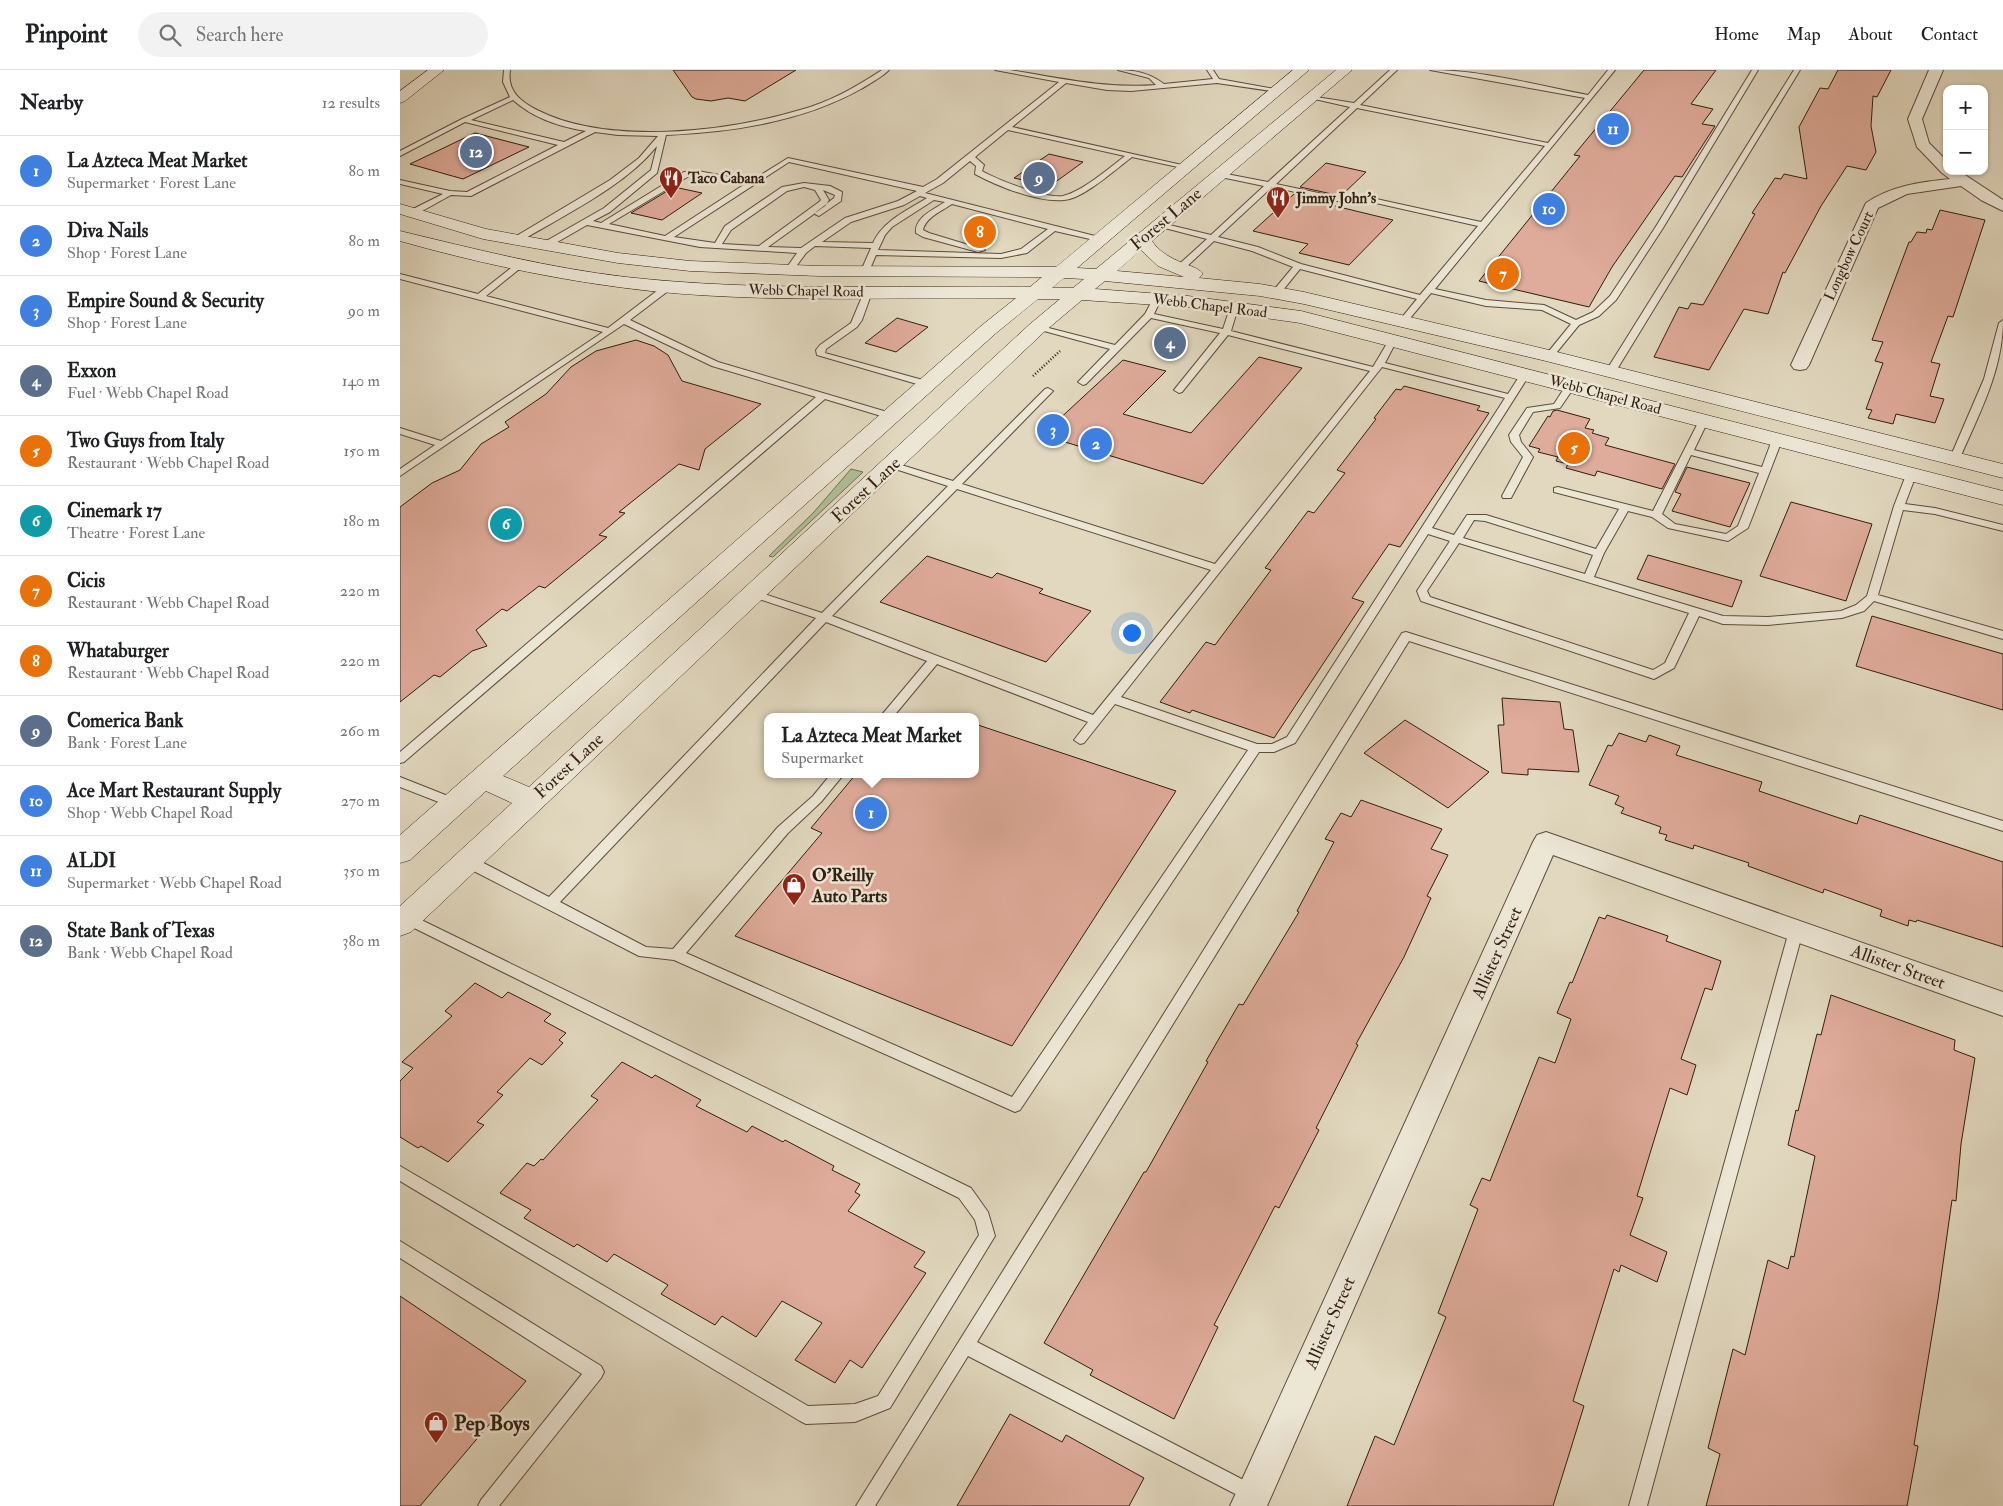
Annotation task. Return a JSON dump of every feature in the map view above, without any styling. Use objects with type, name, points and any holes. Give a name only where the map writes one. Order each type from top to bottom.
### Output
[{"type":"main road","points":[[400,98],[437,70]]},
{"type":"main road","name":"Forest Lane","points":[[400,852],[890,416],[1033,293],[1100,240],[1302,70]]},
{"type":"main road","name":"Forest Lane","points":[[403,921],[1037,328],[1344,70]]},
{"type":"main road","points":[[1278,90],[1312,97]]},
{"type":"main road","points":[[1187,167],[1219,174]]},
{"type":"main road","name":"Webb Chapel Road","points":[[406,211],[483,234],[544,246],[618,258],[690,266],[789,270],[1060,272],[1249,288],[1404,321],[1611,371],[2003,471]]},
{"type":"main road","name":"Webb Chapel Road","points":[[400,236],[519,266],[632,283],[757,292],[1077,294],[1153,307],[1234,308],[1301,317],[2003,498]]},
{"type":"main road","points":[[1142,239],[1158,258],[1179,269],[1206,278],[1249,288]]},
{"type":"main road","points":[[519,266],[544,246]]},
{"type":"main road","points":[[1394,340],[1404,321]]},
{"type":"main road","points":[[708,578],[754,594]]},
{"type":"main road","points":[[482,778],[532,800]]},
{"type":"street","points":[[1936,70],[1915,119],[1922,144],[1943,165]]},
{"type":"street","points":[[1953,175],[1961,182],[2003,206]]},
{"type":"street","name":"Longbow Court","points":[[1800,365],[1870,206],[1882,197],[1898,191],[1961,182]]},
{"type":"street","name":"Allister Street","points":[[1250,1500],[1546,842],[2003,1004]]},
{"type":"lane","points":[[507,70],[505,79],[507,89],[513,98],[535,113],[571,126],[594,130],[664,134],[758,126],[832,101],[863,86],[886,70]]},
{"type":"lane","points":[[998,70],[1107,88],[1217,81],[1278,90]]},
{"type":"lane","points":[[1121,70],[1151,77],[1161,86]]},
{"type":"lane","points":[[1210,70],[1217,81]]},
{"type":"lane","points":[[1179,269],[1211,237],[1394,70]]},
{"type":"lane","points":[[1433,70],[1498,80],[1589,98]]},
{"type":"lane","points":[[1404,321],[1612,70]]},
{"type":"lane","points":[[1549,356],[1576,323],[1596,314],[1613,298],[1659,228],[1755,70]]},
{"type":"lane","points":[[1611,371],[1797,70]]},
{"type":"lane","points":[[789,270],[803,251],[848,220],[901,203],[940,181],[1065,81]]},
{"type":"lane","points":[[1312,97],[1549,145]]},
{"type":"lane","points":[[400,154],[464,120],[513,98]]},
{"type":"lane","points":[[464,120],[566,145]]},
{"type":"lane","points":[[1007,128],[1187,167]]},
{"type":"lane","points":[[400,182],[450,193],[468,194],[594,130]]},
{"type":"lane","points":[[544,246],[607,210],[654,171],[664,134]]},
{"type":"lane","points":[[516,240],[613,182],[642,160],[664,134]]},
{"type":"lane","points":[[970,157],[980,164],[978,172],[992,180],[1047,197],[1064,198],[1096,183],[1130,155]]},
{"type":"lane","points":[[667,238],[788,160],[921,192],[950,202],[1100,240]]},
{"type":"lane","points":[[603,225],[687,174],[698,173],[752,183]]},
{"type":"lane","points":[[1219,174],[1342,200],[1358,197],[1483,225]]},
{"type":"lane","points":[[717,246],[728,228],[785,189],[796,185],[812,186],[835,191],[839,194],[838,199],[770,249]]},
{"type":"lane","points":[[761,248],[822,204],[825,200],[822,194],[818,188],[812,186]]},
{"type":"lane","points":[[406,211],[450,193]]},
{"type":"lane","points":[[865,271],[881,234],[889,225],[933,197]]},
{"type":"lane","points":[[950,202],[923,222],[919,226],[919,231],[926,235],[1001,256]]},
{"type":"lane","points":[[585,222],[700,245],[803,251]]},
{"type":"lane","points":[[1160,224],[1255,249],[1298,266],[1422,298]]},
{"type":"lane","points":[[813,244],[1001,256],[1024,251],[1054,228]]},
{"type":"lane","points":[[479,297],[519,266]]},
{"type":"lane","points":[[1276,293],[1298,266]]},
{"type":"lane","points":[[400,276],[610,331]]},
{"type":"lane","points":[[400,473],[610,331],[669,286]]},
{"type":"lane","points":[[1430,290],[1486,303],[1544,308],[1576,323]]},
{"type":"lane","points":[[868,292],[858,320],[854,325],[823,347],[820,350],[821,355],[927,384]]},
{"type":"lane","points":[[1083,382],[1117,348],[1153,307],[1226,332],[1510,397]]},
{"type":"lane","points":[[1179,390],[1226,332],[1234,308]]},
{"type":"lane","points":[[624,321],[715,364],[890,416]]},
{"type":"lane","points":[[1955,458],[1989,379],[2003,322]]},
{"type":"lane","points":[[1037,328],[1117,348]]},
{"type":"lane","points":[[1080,740],[1377,367],[1394,340]]},
{"type":"lane","points":[[1113,699],[1256,748],[1274,748],[1291,740],[1525,374]]},
{"type":"lane","points":[[1508,496],[1528,457],[1516,442],[1514,434],[1530,410],[1557,406],[1570,386]]},
{"type":"lane","points":[[550,904],[824,617],[1048,391]]},
{"type":"lane","points":[[400,759],[824,396]]},
{"type":"lane","points":[[1656,515],[1703,421]]},
{"type":"lane","points":[[400,431],[442,444]]},
{"type":"lane","points":[[1558,490],[1656,515],[1672,526],[1728,538],[1743,528],[1777,440]]},
{"type":"lane","points":[[1688,451],[1764,471]]},
{"type":"lane","points":[[892,465],[1217,568]]},
{"type":"lane","points":[[1426,530],[1723,620],[1768,621],[1842,614],[1860,608],[1872,597],[1899,506],[1911,475]]},
{"type":"lane","points":[[1899,506],[1935,511],[2003,528]]},
{"type":"lane","points":[[1588,579],[1599,553],[1625,508]]},
{"type":"lane","points":[[1599,553],[1486,518],[1471,517],[1422,591],[1426,599],[1654,674],[1670,665],[1695,613]]},
{"type":"lane","points":[[754,594],[824,617],[1096,720]]},
{"type":"lane","points":[[1872,597],[2003,635]]},
{"type":"lane","points":[[865,1506],[1406,636],[2003,826]]},
{"type":"lane","points":[[889,713],[934,660]]},
{"type":"lane","points":[[467,861],[644,952],[676,955],[1015,1105],[1256,748]]},
{"type":"lane","points":[[676,955],[783,830],[817,798],[834,778]]},
{"type":"lane","points":[[400,782],[454,803]]},
{"type":"lane","points":[[400,1173],[806,1414],[855,1413],[884,1402],[987,1236],[982,1217],[966,1193],[403,921]]},
{"type":"lane","points":[[1638,1506],[1796,931]]},
{"type":"lane","points":[[400,1249],[595,1372],[487,1506]]},
{"type":"lane","points":[[965,1345],[1250,1500]]},
{"type":"green space","points":[[851,469],[863,472],[773,557],[769,556],[814,512]]},
{"type":"building","points":[[673,70],[796,70],[745,101],[728,98],[711,101],[692,97]]},
{"type":"building","points":[[1644,70],[1716,70],[1691,104],[1713,109],[1702,124],[1715,126],[1682,177],[1675,176],[1612,267],[1589,307],[1479,281],[1580,156],[1574,155]]},
{"type":"building","points":[[1838,70],[1891,70],[1877,97],[1873,96],[1871,126],[1876,152],[1866,170],[1847,166],[1821,206],[1785,273],[1783,272],[1768,314],[1744,309],[1709,370],[1654,357],[1679,307],[1688,309],[1691,303],[1703,305],[1755,214],[1752,213],[1775,178],[1781,179],[1784,174],[1807,179],[1799,127],[1820,88],[1828,89]]},
{"type":"building","points":[[475,133],[529,147],[463,179],[410,164]]},
{"type":"building","points":[[1049,154],[1083,162],[1050,186],[1014,178]]},
{"type":"building","points":[[1326,163],[1366,172],[1341,196],[1300,187]]},
{"type":"building","name":"Taco Cabana","points":[[674,187],[702,193],[662,220],[631,213]]},
{"type":"building","points":[[1294,194],[1334,202],[1331,205],[1393,220],[1349,265],[1299,253],[1308,244],[1253,231]]},
{"type":"building","points":[[1940,210],[1985,220],[1953,317],[1948,316],[1931,362],[1940,364],[1930,396],[1944,399],[1935,423],[1896,414],[1893,424],[1868,418],[1872,410],[1866,409],[1883,363],[1875,361],[1883,342],[1872,340],[1909,242],[1911,242],[1917,232],[1926,233],[1927,229],[1932,230]]},
{"type":"building","points":[[897,318],[928,327],[896,352],[865,343]]},
{"type":"building","points":[[636,340],[654,346],[668,355],[682,381],[761,404],[705,449],[699,470],[679,464],[619,512],[625,513],[599,535],[607,537],[545,588],[539,586],[507,611],[502,609],[476,630],[487,646],[472,651],[440,677],[434,675],[400,702],[400,507],[432,483],[460,470],[481,444],[509,427],[505,422],[546,394],[571,367],[596,351]]},
{"type":"building","points":[[1259,357],[1302,368],[1203,484],[1042,435],[1123,360],[1166,371],[1123,414],[1191,433]]},
{"type":"building","points":[[1404,386],[1480,406],[1477,410],[1489,413],[1400,547],[1389,544],[1352,598],[1364,602],[1274,738],[1192,710],[1190,713],[1160,702],[1206,642],[1215,645],[1271,570],[1265,568],[1308,511],[1314,513],[1345,473],[1337,470],[1376,419],[1374,418],[1396,389],[1401,390]]},
{"type":"building","points":[[1557,410],[1590,419],[1585,428],[1594,430],[1592,433],[1609,438],[1605,445],[1675,464],[1662,489],[1597,471],[1595,476],[1566,468],[1568,464],[1556,461],[1558,457],[1538,452],[1540,449],[1529,446],[1548,416],[1550,417],[1553,411]]},
{"type":"building","points":[[1687,467],[1750,483],[1730,527],[1672,511],[1681,494],[1675,492]]},
{"type":"building","points":[[1791,502],[1872,524],[1846,601],[1760,576]]},
{"type":"building","points":[[1648,555],[1742,581],[1732,607],[1637,579]]},
{"type":"building","points":[[927,556],[992,578],[997,573],[1043,589],[1039,593],[1091,611],[1046,662],[880,602]]},
{"type":"building","points":[[1872,616],[2003,654],[2003,710],[1856,666]]},
{"type":"building","points":[[1502,698],[1560,702],[1564,729],[1573,730],[1579,772],[1528,769],[1528,775],[1502,773],[1498,725],[1504,725]]},
{"type":"building","points":[[1405,720],[1489,772],[1448,808],[1364,753]]},
{"type":"building","points":[[979,725],[1176,791],[1012,1046],[735,936],[822,833],[811,828],[853,778],[979,778]]},
{"type":"building","points":[[1619,733],[1646,742],[1649,735],[1680,746],[1676,755],[1762,782],[1759,791],[1857,824],[1860,815],[2003,862],[2003,947],[1917,920],[1916,922],[1909,920],[1908,926],[1880,916],[1882,910],[1824,889],[1823,893],[1748,866],[1749,863],[1694,845],[1693,849],[1665,840],[1667,835],[1659,833],[1661,827],[1621,813],[1624,808],[1615,804],[1619,796],[1589,785],[1608,745],[1612,746]]},
{"type":"building","points":[[1361,800],[1442,829],[1431,849],[1448,855],[1427,896],[1431,898],[1404,957],[1356,1044],[1358,1045],[1316,1128],[1319,1130],[1279,1208],[1275,1206],[1214,1325],[1218,1327],[1174,1419],[1090,1375],[1093,1370],[1044,1343],[1144,1172],[1146,1172],[1239,1004],[1243,1005],[1299,912],[1297,911],[1334,842],[1325,839],[1341,813],[1351,817]]},
{"type":"building","points":[[1607,915],[1668,936],[1666,941],[1721,961],[1712,990],[1705,988],[1681,1059],[1696,1065],[1687,1095],[1670,1088],[1637,1196],[1643,1198],[1630,1235],[1667,1252],[1657,1282],[1621,1265],[1619,1272],[1614,1269],[1573,1401],[1584,1406],[1553,1506],[1347,1506],[1375,1436],[1394,1445],[1446,1317],[1438,1313],[1478,1209],[1470,1205],[1482,1178],[1490,1181],[1539,1057],[1555,1063],[1571,1019],[1557,1013],[1570,982],[1572,983],[1599,917],[1605,919]]},
{"type":"building","points":[[475,983],[502,998],[508,992],[551,1014],[544,1021],[566,1033],[559,1040],[563,1043],[542,1065],[530,1058],[497,1092],[503,1095],[477,1122],[484,1125],[448,1162],[421,1146],[418,1148],[400,1137],[400,1081],[413,1068],[402,1062],[452,1016],[445,1011]]},
{"type":"building","points":[[1831,995],[1955,1040],[1954,1050],[1975,1058],[1961,1144],[1956,1201],[1952,1200],[1914,1445],[1918,1446],[1907,1506],[1706,1506],[1720,1454],[1708,1448],[1733,1349],[1745,1355],[1768,1260],[1788,1269],[1791,1256],[1794,1257],[1815,1156],[1788,1145],[1817,1034],[1821,1035]]},
{"type":"building","points":[[622,1062],[652,1078],[655,1075],[701,1100],[696,1106],[747,1132],[752,1126],[783,1142],[785,1140],[834,1166],[832,1170],[860,1184],[855,1192],[860,1195],[848,1211],[925,1252],[914,1267],[926,1273],[862,1368],[850,1360],[835,1383],[795,1360],[822,1323],[782,1301],[756,1337],[722,1316],[715,1325],[661,1294],[668,1285],[614,1254],[607,1262],[577,1244],[574,1247],[524,1218],[531,1210],[500,1193],[527,1163],[534,1166],[541,1159],[543,1160],[598,1100],[591,1096]]},
{"type":"building","name":"Pep Boys","points":[[400,1296],[526,1381],[420,1506],[400,1506]]},
{"type":"building","points":[[1010,1414],[1062,1442],[1066,1435],[1144,1478],[1129,1506],[957,1506]]},
{"type":"place","name":"ALDI","points":[[1613,129]]},
{"type":"place","name":"State Bank of Texas","points":[[476,152]]},
{"type":"place","name":"Comerica Bank","points":[[1039,178]]},
{"type":"place","name":"Taco Cabana","points":[[671,199]]},
{"type":"place","name":"Ace Mart Restaurant Supply","points":[[1549,209]]},
{"type":"place","name":"Jimmy John's","points":[[1278,219]]},
{"type":"place","name":"Whataburger","points":[[980,232]]},
{"type":"place","name":"Cicis","points":[[1503,274]]},
{"type":"place","name":"Exxon","points":[[1170,343]]},
{"type":"place","name":"Empire Sound & Security","points":[[1053,430]]},
{"type":"place","name":"Diva Nails","points":[[1096,444]]},
{"type":"place","name":"Two Guys from Italy","points":[[1574,448]]},
{"type":"place","name":"Cinemark 17","points":[[506,524]]},
{"type":"place","name":"La Azteca Meat Market","points":[[871,813]]},
{"type":"place","name":"O'Reilly Auto Parts","points":[[794,906]]},
{"type":"place","name":"Pep Boys","points":[[436,1444]]}]
